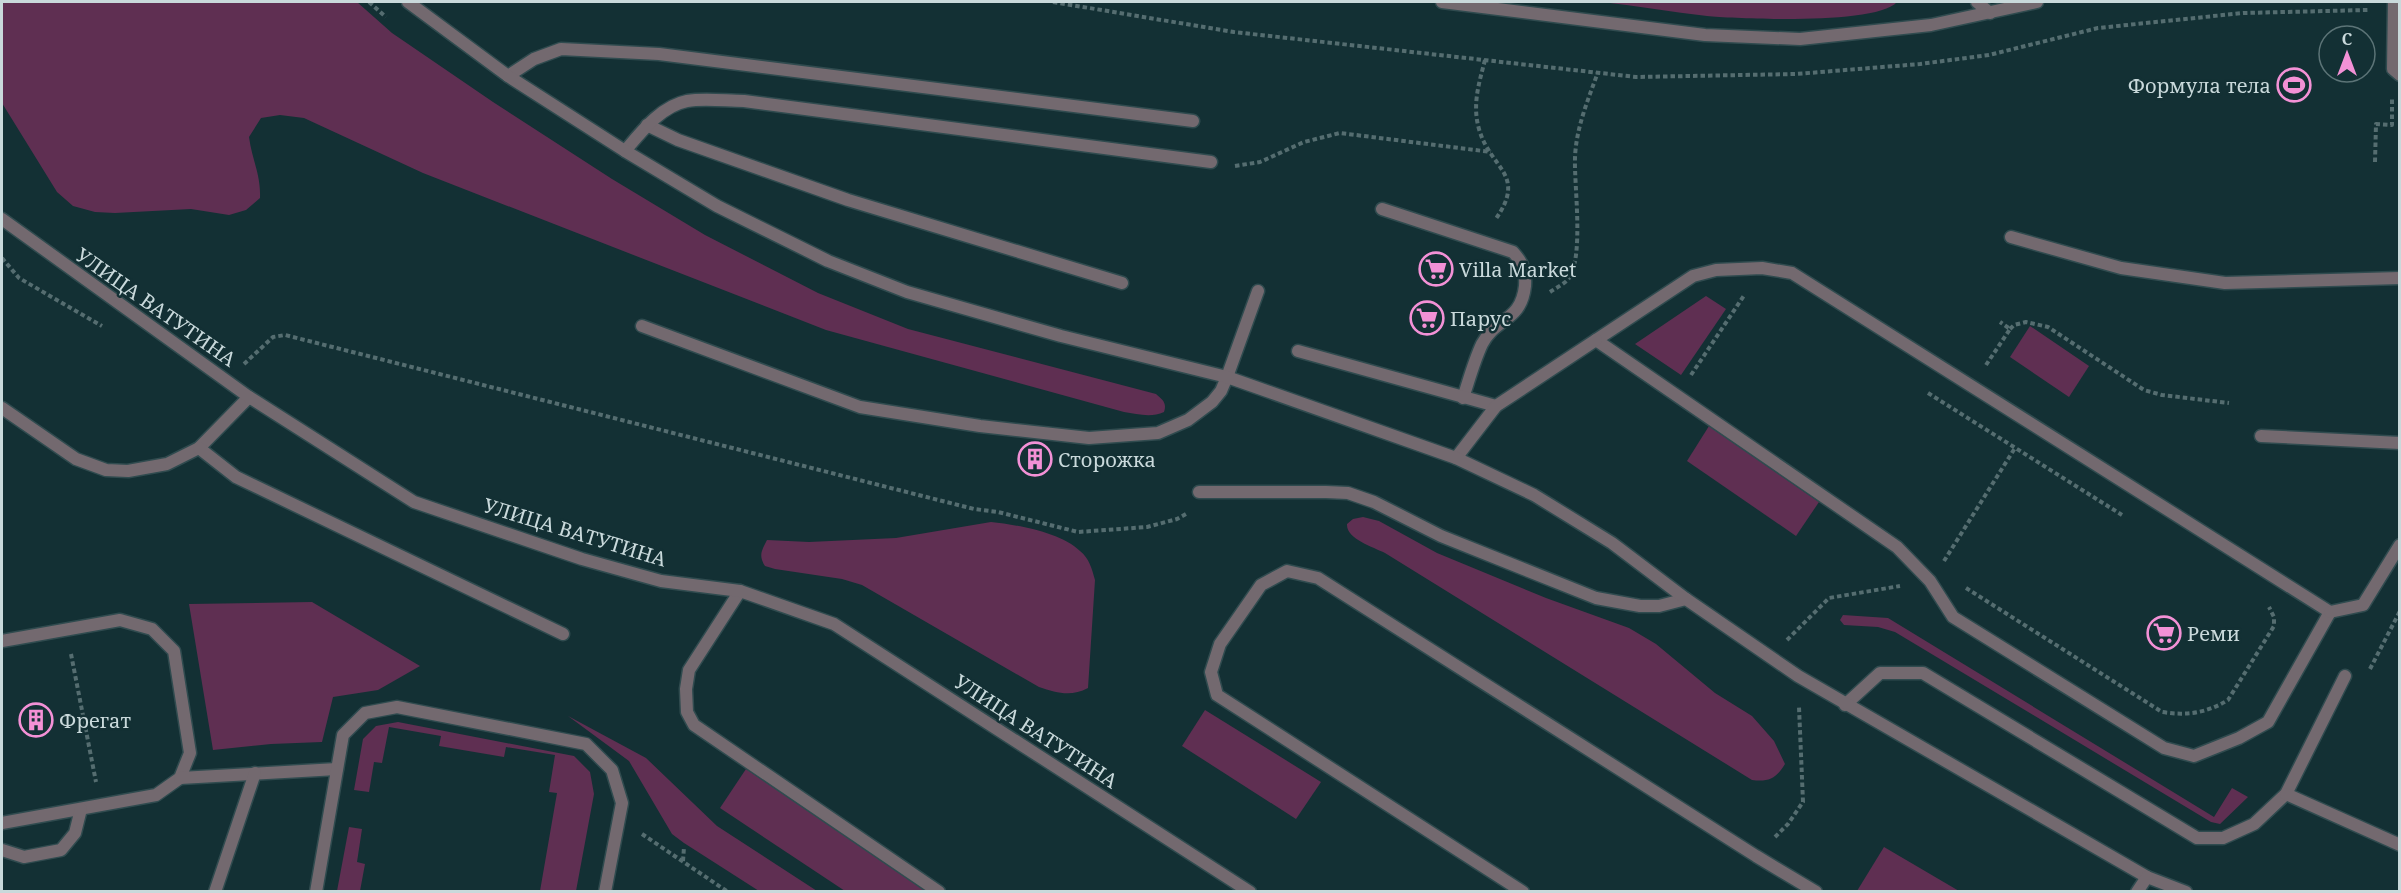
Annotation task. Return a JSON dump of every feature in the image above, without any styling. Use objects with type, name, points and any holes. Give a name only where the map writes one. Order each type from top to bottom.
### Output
[{"type":"street","points":[[408,2],[508,76],[625,151],[717,206],[828,261],[907,292],[1062,336],[1227,377],[1456,458],[1534,495],[1612,543],[1770,658],[1845,705],[2147,877],[2186,891]]},
{"type":"street","points":[[1442,2],[1705,35],[1800,39],[1932,25],[2037,2]]},
{"type":"street","points":[[1977,2],[1990,13]]},
{"type":"street","points":[[2394,6],[2396,72]]},
{"type":"street","points":[[508,76],[534,59],[561,49],[601,50],[658,54],[1193,121]]},
{"type":"street","points":[[625,151],[647,125],[675,105],[688,101],[744,101],[1211,162]]},
{"type":"street","points":[[647,125],[678,140],[848,200],[1122,283]]},
{"type":"street","points":[[1382,209],[1513,252],[1522,262],[1526,275],[1523,302],[1515,312],[1492,330],[1482,344],[1463,398]]},
{"type":"street","name":"УЛИЦА ВАТУТИНА","points":[[2,219],[249,397],[414,502],[582,559],[661,581],[740,591],[834,624],[1250,891]]},
{"type":"street","points":[[2011,237],[2121,268],[2225,283],[2400,278]]},
{"type":"street","points":[[1456,458],[1496,406],[1693,276],[1716,270],[1762,267],[1792,273],[2330,612],[2363,605],[2400,545]]},
{"type":"street","points":[[642,326],[860,406],[980,426],[1089,438],[1158,433],[1188,420],[1212,402],[1221,391],[1227,377],[1258,291]]},
{"type":"street","points":[[1596,340],[1897,547],[1930,581],[1953,617],[2164,748],[2194,756],[2239,738],[2268,722],[2330,612]]},
{"type":"street","points":[[1298,351],[1496,406]]},
{"type":"street","points":[[2,408],[76,459],[106,470],[128,471],[167,464],[199,448],[249,397]]},
{"type":"street","points":[[2261,435],[2400,443]]},
{"type":"street","points":[[199,448],[236,477],[563,634]]},
{"type":"street","points":[[1205,492],[1348,493],[1374,502],[1441,536],[1596,598],[1640,606],[1659,606],[1686,599]]},
{"type":"street","points":[[1523,891],[1217,695],[1211,672],[1220,644],[1261,585],[1287,571],[1318,578],[1756,856],[1816,891]]},
{"type":"street","points":[[740,591],[689,670],[686,689],[687,712],[694,725],[939,891]]},
{"type":"street","points":[[2,641],[120,620],[152,629],[174,651],[190,753],[180,778]]},
{"type":"street","points":[[1845,705],[1880,673],[1923,673],[2197,838],[2223,838],[2254,824],[2286,794],[2346,676]]},
{"type":"street","points":[[316,891],[343,735],[365,713],[397,707],[586,744],[612,770],[622,803],[605,891]]},
{"type":"street","points":[[2,823],[156,795],[180,778],[337,769]]},
{"type":"street","points":[[215,891],[255,773]]},
{"type":"street","points":[[2286,794],[2400,845]]},
{"type":"street","points":[[2,849],[24,857],[61,849],[75,833],[81,809]]},
{"type":"street","points":[[2137,891],[2147,877]]},
{"type":"path","points":[[1053,2],[1234,32],[1636,77],[1785,74],[1920,64],[1989,56],[2098,28],[2243,13],[2394,6]]},
{"type":"path","points":[[1480,241],[1509,198],[1506,177],[1479,130],[1475,105],[1485,60]]},
{"type":"path","points":[[1523,302],[1550,292],[1569,278],[1575,258],[1577,217],[1575,157],[1578,129],[1598,72]]},
{"type":"path","points":[[2375,162],[2376,124],[2392,125],[2396,72]]},
{"type":"path","points":[[1211,162],[1234,166],[1260,162],[1304,142],[1340,133],[1491,152]]},
{"type":"path","points":[[1677,396],[1762,267]]},
{"type":"path","points":[[2000,322],[2010,329]]},
{"type":"path","points":[[1979,361],[1986,365],[2010,329],[2014,325],[2026,322],[2048,327],[2144,390],[2162,395],[2229,403]]},
{"type":"path","points":[[226,381],[273,337],[285,335],[963,506],[998,512],[1078,532],[1147,527],[1177,519],[1197,507],[1205,492]]},
{"type":"path","points":[[1925,390],[2123,516]]},
{"type":"path","points":[[1961,534],[2031,424]]},
{"type":"path","points":[[1770,658],[1829,598],[1930,581]]},
{"type":"path","points":[[1958,582],[2162,712],[2181,715],[2216,707],[2228,700],[2274,626],[2271,608],[2261,602]]},
{"type":"path","points":[[67,629],[101,805]]},
{"type":"path","points":[[1788,824],[1803,802],[1798,676]]},
{"type":"path","points":[[618,819],[728,891]]},
{"type":"path","points":[[683,861],[684,847]]},
{"type":"shaded area","points":[[2,2],[357,2],[392,33],[612,179],[705,235],[818,293],[908,329],[1156,394],[1164,402],[1164,412],[1149,415],[1124,412],[826,330],[423,173],[304,118],[280,115],[261,118],[249,137],[259,182],[260,198],[246,210],[229,215],[191,209],[115,213],[95,212],[73,206],[57,192],[2,103]]},
{"type":"shaded area","points":[[1602,2],[1897,2],[1884,9],[1864,14],[1776,19],[1707,16]]},
{"type":"shaded area","points":[[1706,296],[1726,309],[1681,375],[1635,344]]},
{"type":"shaded area","points":[[2030,326],[2089,366],[2069,397],[2010,357]]},
{"type":"shaded area","points":[[1709,426],[1819,502],[1796,536],[1687,461]]},
{"type":"shaded area","points":[[1363,517],[1379,521],[1437,553],[1546,598],[1629,628],[1656,644],[1715,693],[1752,716],[1774,741],[1785,764],[1771,778],[1752,780],[1385,553],[1355,538],[1347,524],[1353,519]]},
{"type":"shaded area","points":[[991,522],[1026,527],[1050,534],[1072,544],[1088,560],[1095,580],[1088,688],[1064,693],[1039,687],[862,585],[842,579],[775,569],[765,566],[761,556],[767,540],[809,542],[896,538]]},
{"type":"shaded area","points":[[312,602],[420,666],[378,690],[333,697],[322,742],[213,750],[189,604]]},
{"type":"shaded area","points":[[1843,615],[1888,618],[2214,817],[2232,788],[2248,797],[2220,824],[2211,822],[1895,632],[1878,627],[1844,625],[1840,620]]},
{"type":"shaded area","points":[[1205,710],[1321,782],[1296,819],[1182,746]]},
{"type":"shaded area","points":[[568,716],[646,758],[717,826],[817,891],[759,891],[684,843],[672,834],[629,761]]},
{"type":"shaded area","points":[[398,722],[574,756],[590,772],[594,794],[576,891],[540,891],[557,793],[549,792],[555,755],[506,747],[504,757],[439,746],[441,736],[389,727],[382,763],[374,762],[369,792],[354,790],[363,739],[376,726]]},
{"type":"shaded area","points":[[746,769],[929,891],[845,891],[720,808]]},
{"type":"shaded area","points":[[349,827],[362,829],[357,862],[365,864],[360,891],[337,891]]},
{"type":"shaded area","points":[[1884,847],[1959,891],[1857,891]]},
{"type":"place","name":"Формула тела","points":[[2294,85]]},
{"type":"place","name":"Villa Market","points":[[1436,269]]},
{"type":"place","name":"Парус","points":[[1427,318]]},
{"type":"place","name":"Сторожка","points":[[1035,459]]},
{"type":"place","name":"Реми","points":[[2164,633]]},
{"type":"place","name":"Фрегат","points":[[36,720]]}]
